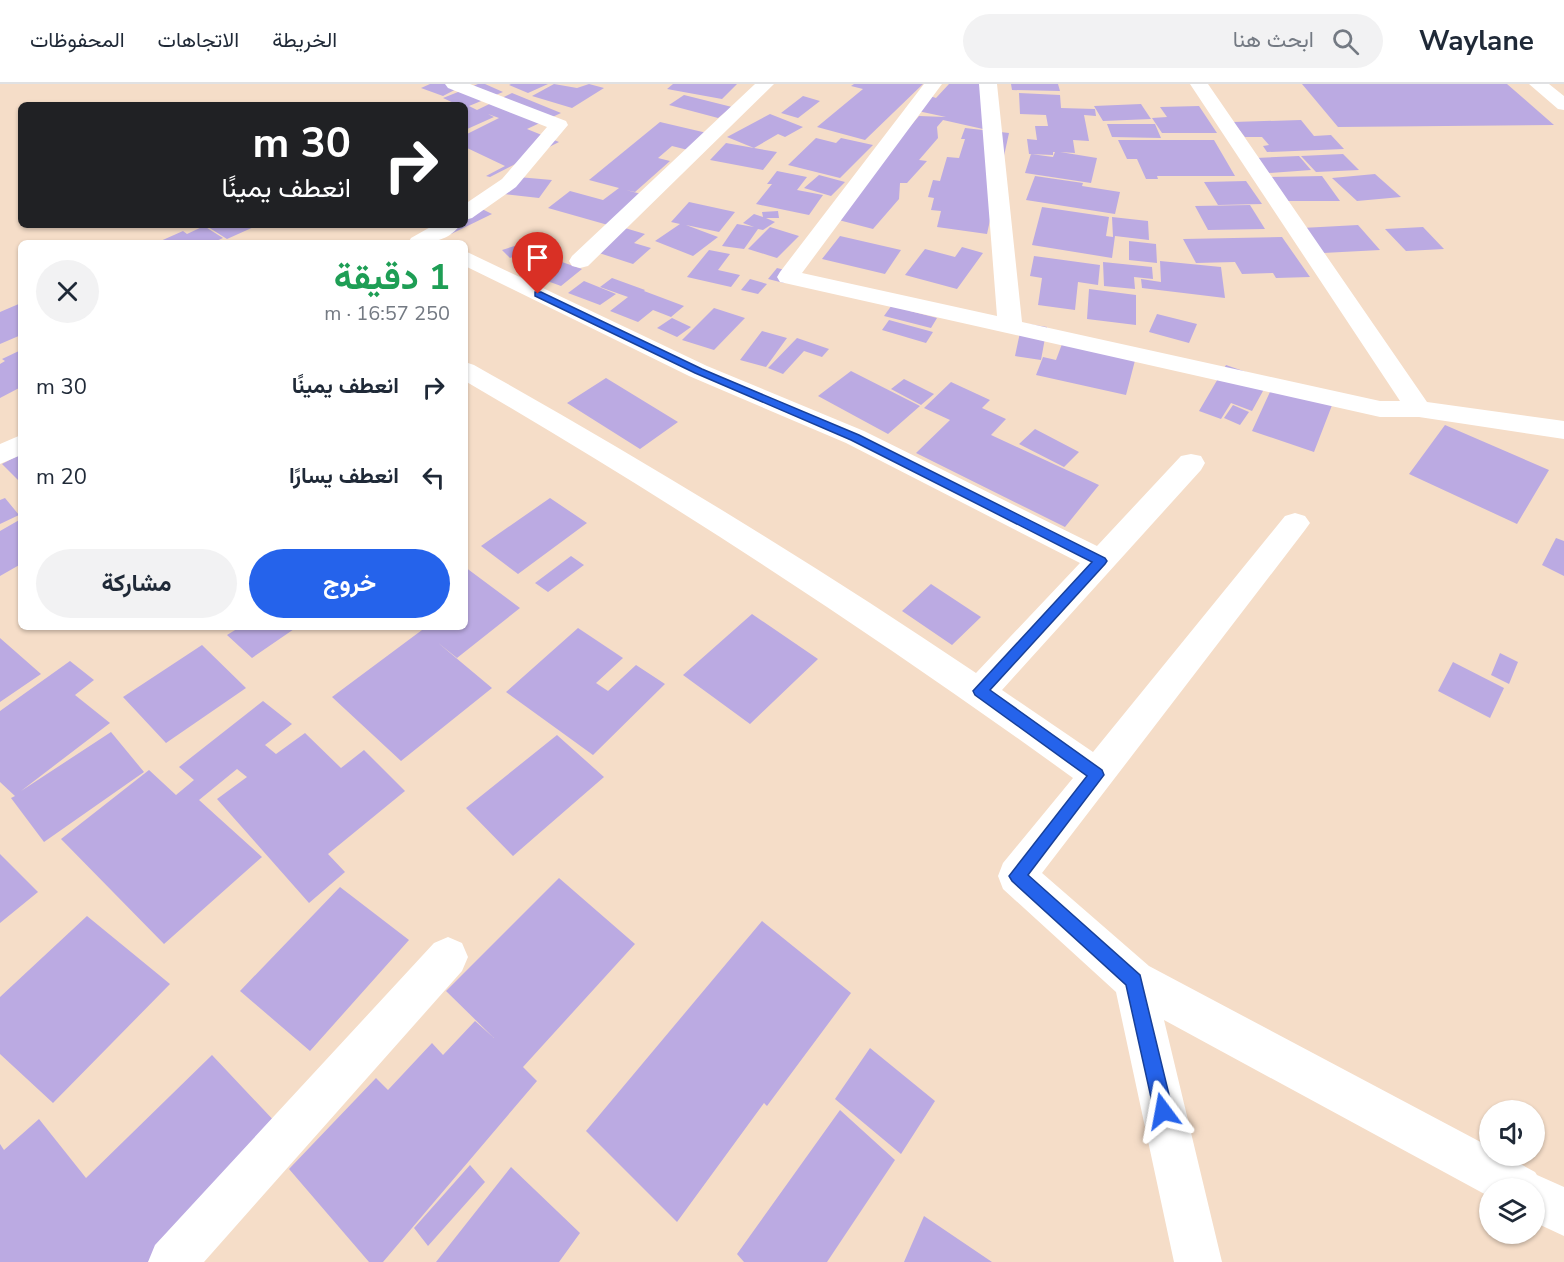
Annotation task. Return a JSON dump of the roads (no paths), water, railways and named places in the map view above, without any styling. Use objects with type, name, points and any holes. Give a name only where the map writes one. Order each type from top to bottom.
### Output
[{"type":"street","points":[[454,84],[559,124],[509,183],[468,212]]},
{"type":"street","points":[[580,261],[765,84]]},
{"type":"street","points":[[933,84],[788,277],[1380,409],[1419,409],[1564,430]]},
{"type":"street","points":[[988,84],[1010,325]]},
{"type":"street","points":[[1199,84],[1419,409]]},
{"type":"street","points":[[1538,84],[1564,105]]},
{"type":"street","points":[[430,240],[445,228]]},
{"type":"street","points":[[468,259],[698,371],[855,437],[1101,561]]},
{"type":"street","points":[[468,372],[567,428],[980,691],[1097,775]]},
{"type":"street","points":[[0,455],[18,446]]},
{"type":"street","points":[[980,691],[1191,463]]},
{"type":"street","points":[[1296,523],[1017,876],[1134,981],[1500,1178]]},
{"type":"street","points":[[172,1262],[448,957]]},
{"type":"street","points":[[1134,981],[1198,1262]]},
{"type":"street","points":[[1545,1202],[1564,1212]]}]
